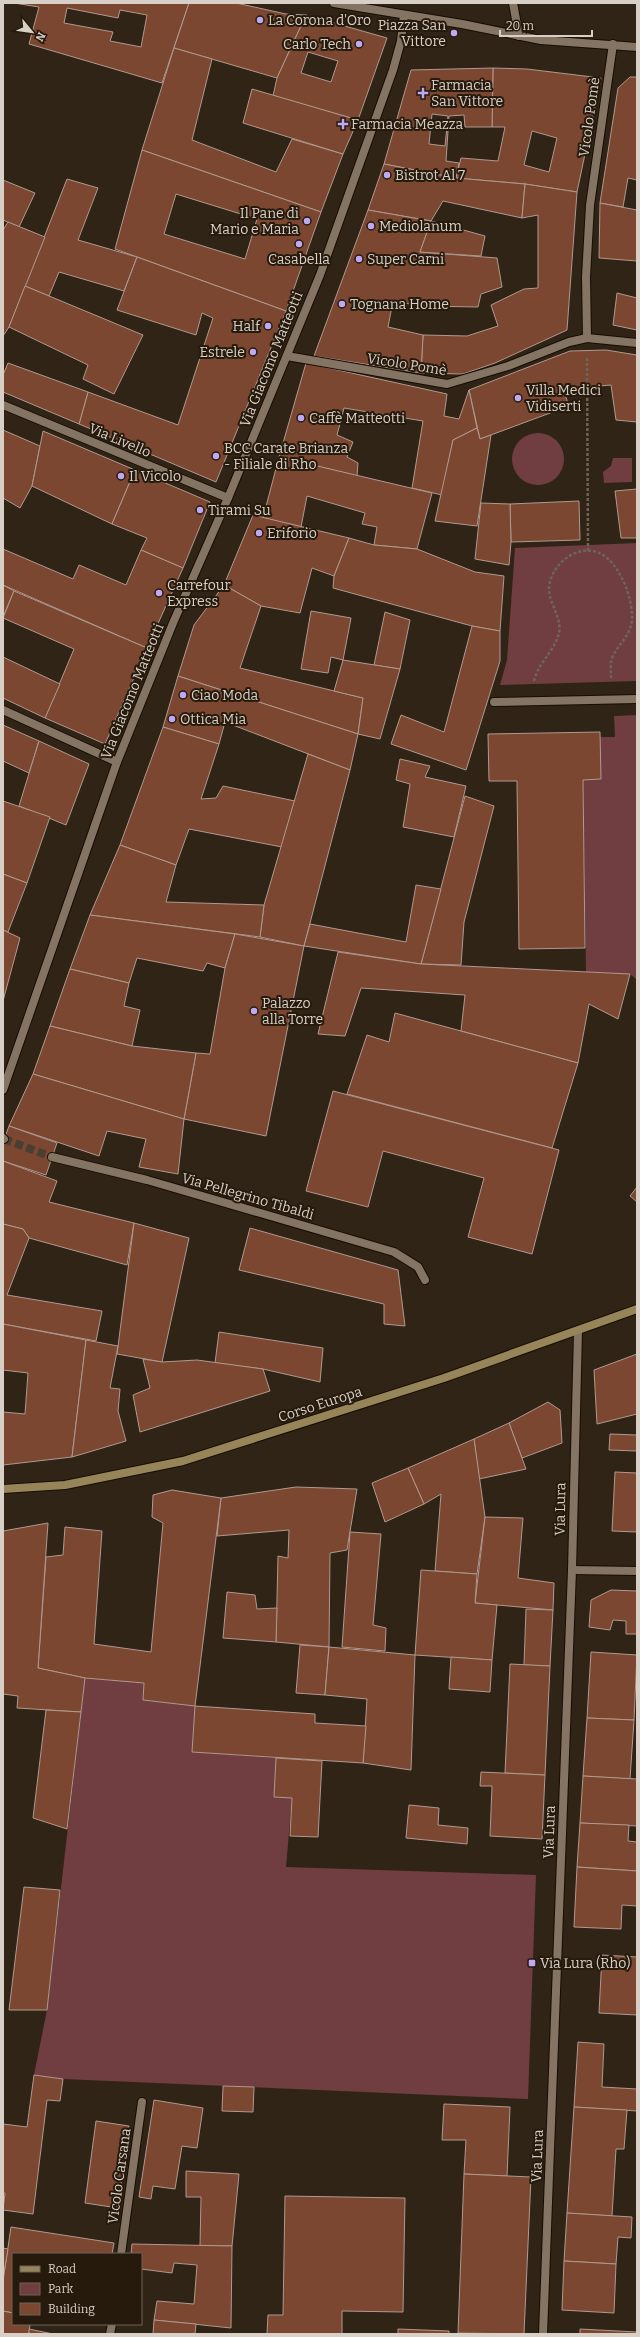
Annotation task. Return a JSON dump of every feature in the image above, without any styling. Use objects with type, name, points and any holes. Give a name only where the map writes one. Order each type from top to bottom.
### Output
[{"type":"main road","name":"Corso Europa","points":[[3,1489],[65,1485],[183,1461],[444,1378],[578,1332],[637,1309]]},
{"type":"street","points":[[334,3],[541,40],[613,44],[637,47]]},
{"type":"street","points":[[513,3],[519,36]]},
{"type":"street","name":"Via Giacomo Matteotti","points":[[3,1090],[117,762],[173,623],[228,498],[320,275],[392,70],[401,40],[404,15]]},
{"type":"street","name":"Vicolo Pomè","points":[[587,338],[586,277],[590,206],[613,44]]},
{"type":"street","name":"Vicolo Pomè","points":[[287,356],[447,384],[508,366],[569,342],[587,338],[637,343]]},
{"type":"street","name":"Via Livello","points":[[3,405],[228,498]]},
{"type":"street","points":[[494,702],[637,699]]},
{"type":"street","points":[[3,710],[117,762]]},
{"type":"street","name":"Via Pellegrino Tibaldi","points":[[52,1156],[146,1180],[394,1252],[418,1267],[425,1280]]},
{"type":"street","name":"Via Lura","points":[[543,2334],[572,1570],[578,1332]]},
{"type":"street","points":[[572,1570],[637,1571]]},
{"type":"street","name":"Vicolo Carsana","points":[[121,2253],[142,2102]]},
{"type":"path","points":[[587,338],[588,551]]},
{"type":"path","points":[[533,701],[533,684],[536,672],[554,648],[560,629],[549,589],[552,576],[562,561],[574,553],[588,551],[596,552],[615,566],[625,587],[632,613],[632,624],[627,637],[611,660],[611,699]]},
{"type":"green space","points":[[533,433],[543,433],[557,440],[564,454],[564,464],[557,478],[543,485],[533,485],[523,481],[516,474],[512,464],[512,454],[516,444],[523,437]]},
{"type":"green space","points":[[613,458],[632,458],[632,482],[604,483],[603,472],[611,466]]},
{"type":"green space","points":[[637,543],[637,681],[500,685],[507,660],[515,548]]},
{"type":"green space","points":[[637,715],[637,980],[630,974],[586,972],[583,780],[600,779],[600,737],[615,737],[614,716]]},
{"type":"green space","points":[[85,1678],[144,1683],[143,1700],[195,1706],[192,1752],[276,1758],[274,1797],[292,1798],[286,1867],[536,1875],[528,2099],[63,2079],[34,2075],[47,2010]]},
{"type":"building","points":[[14,3],[189,3],[162,83],[29,44],[39,7]],"holes":[[[67,8],[118,18],[120,10],[147,15],[141,47],[110,41],[113,32],[64,23]]]},
{"type":"building","points":[[189,3],[236,3],[286,14],[306,15],[277,78],[174,48]]},
{"type":"building","points":[[306,15],[387,38],[358,120],[273,96],[277,78]],"holes":[[[308,52],[338,61],[331,82],[301,73]]]},
{"type":"building","points":[[174,48],[212,59],[192,140],[276,172],[292,139],[343,154],[321,212],[142,150]]},
{"type":"building","points":[[493,68],[527,69],[601,78],[577,192],[525,184],[456,178],[461,158],[498,161],[505,127],[492,127]],"holes":[[[532,131],[557,138],[549,172],[524,165]]]},
{"type":"building","points":[[493,68],[492,127],[465,127],[464,115],[449,116],[446,161],[459,163],[456,178],[384,164],[411,70]],"holes":[[[432,114],[448,116],[445,146],[429,144]]]},
{"type":"building","points":[[630,77],[637,77],[637,180],[628,178],[623,207],[600,203],[618,88]]},
{"type":"building","points":[[252,89],[358,120],[343,154],[243,123]]},
{"type":"building","points":[[142,150],[321,212],[286,311],[115,249]],"holes":[[[176,194],[257,219],[245,259],[164,234]]]},
{"type":"building","points":[[384,164],[456,178],[525,184],[522,218],[443,201],[431,221],[368,210]]},
{"type":"building","points":[[67,179],[98,188],[78,240],[137,257],[124,291],[59,272],[49,296],[25,286]]},
{"type":"building","points":[[3,180],[35,193],[19,227],[3,220]]},
{"type":"building","points":[[525,184],[577,192],[567,330],[495,363],[463,374],[421,373],[423,335],[467,336],[498,326],[491,305],[524,289],[538,288],[538,215],[522,218]]},
{"type":"building","points":[[600,203],[637,210],[637,261],[599,258]]},
{"type":"building","points":[[368,210],[431,221],[420,252],[497,258],[502,287],[481,294],[478,307],[421,306],[393,301],[388,327],[423,335],[421,373],[314,356]]},
{"type":"building","points":[[431,221],[485,236],[481,256],[420,252]]},
{"type":"building","points":[[8,222],[45,237],[9,327],[3,336],[3,230]]},
{"type":"building","points":[[137,257],[286,311],[216,482],[79,424],[88,392],[178,425],[213,318],[202,313],[196,335],[117,310]]},
{"type":"building","points":[[25,286],[143,335],[114,394],[83,379],[88,365],[9,327]]},
{"type":"building","points":[[617,293],[637,298],[637,330],[613,325]]},
{"type":"building","name":"Villa Medici Vidiserti","points":[[606,350],[637,355],[637,422],[616,420],[611,385],[563,389],[569,406],[480,439],[469,390],[570,351]]},
{"type":"building","points":[[8,363],[88,392],[79,424],[3,392],[3,375]]},
{"type":"building","points":[[306,363],[447,394],[444,416],[459,419],[469,390],[477,428],[453,440],[442,495],[412,488],[423,421],[344,408],[337,435],[353,442],[347,457],[358,463],[357,476],[279,457]]},
{"type":"building","points":[[477,428],[480,439],[491,435],[477,526],[435,521],[453,440]]},
{"type":"building","points":[[3,430],[40,446],[32,486],[20,508],[3,498]]},
{"type":"building","points":[[43,431],[135,470],[112,524],[32,486]]},
{"type":"building","points":[[279,457],[432,493],[417,549],[374,545],[377,527],[362,524],[365,513],[307,496],[301,527],[263,518]]},
{"type":"building","points":[[135,470],[210,502],[183,568],[141,550],[147,538],[112,524]]},
{"type":"building","points":[[637,489],[637,538],[621,538],[615,491]]},
{"type":"building","points":[[579,501],[580,540],[511,542],[510,504]]},
{"type":"building","points":[[481,503],[510,504],[511,542],[509,565],[475,559]]},
{"type":"building","points":[[253,515],[349,538],[334,576],[312,568],[300,613],[261,606],[224,585]]},
{"type":"building","points":[[349,538],[374,545],[417,549],[475,572],[504,576],[500,631],[472,626],[333,588],[334,576]]},
{"type":"building","points":[[3,549],[73,579],[79,565],[126,585],[141,550],[183,568],[147,648],[3,585]]},
{"type":"building","points":[[3,585],[14,591],[3,617]]},
{"type":"building","points":[[224,585],[261,606],[240,668],[363,698],[358,734],[178,676],[194,625]]},
{"type":"building","points":[[14,591],[147,648],[105,744],[45,718],[74,649],[3,618]]},
{"type":"building","points":[[311,611],[351,618],[343,660],[331,657],[328,673],[301,669]]},
{"type":"building","points":[[385,612],[410,620],[400,669],[374,665]]},
{"type":"building","points":[[472,626],[500,631],[500,661],[466,770],[391,744],[401,715],[444,732]]},
{"type":"building","points":[[3,657],[60,684],[45,718],[3,698]]},
{"type":"building","points":[[343,660],[400,669],[380,739],[358,734],[363,698],[334,691]]},
{"type":"building","points":[[178,676],[358,734],[350,770],[225,722],[219,744],[163,727]]},
{"type":"building","points":[[3,725],[39,741],[29,773],[3,761]]},
{"type":"building","points":[[163,727],[219,744],[201,799],[216,798],[223,786],[295,801],[282,847],[189,829],[176,865],[120,845]]},
{"type":"building","points":[[600,732],[601,779],[583,780],[585,948],[519,949],[517,781],[489,781],[488,734]]},
{"type":"building","points":[[39,741],[89,764],[66,825],[19,806]]},
{"type":"building","points":[[308,754],[350,770],[304,946],[260,937],[264,905]]},
{"type":"building","points":[[400,759],[430,766],[425,777],[466,786],[454,837],[403,827],[410,784],[396,780]]},
{"type":"building","points":[[465,796],[494,806],[464,922],[461,965],[421,964]]},
{"type":"building","points":[[3,801],[50,817],[27,883],[3,874]]},
{"type":"building","points":[[120,845],[176,865],[166,902],[264,905],[260,937],[90,915]]},
{"type":"building","points":[[3,874],[27,883],[8,932],[3,930]]},
{"type":"building","points":[[416,885],[441,889],[421,964],[304,946],[310,924],[406,942]]},
{"type":"building","points":[[90,915],[235,934],[225,968],[207,963],[203,971],[137,958],[129,983],[70,969]]},
{"type":"building","points":[[3,930],[20,938],[3,1001]]},
{"type":"building","name":"Palazzo alla Torre","points":[[235,934],[304,946],[266,1136],[184,1119],[196,1053],[210,1054],[225,968]]},
{"type":"building","points":[[338,952],[421,964],[630,974],[618,1019],[589,1004],[578,1063],[461,1031],[465,995],[361,988],[345,1036],[318,1034]]},
{"type":"building","points":[[70,969],[129,983],[124,1006],[140,1010],[132,1046],[50,1026]]},
{"type":"building","points":[[395,1013],[578,1063],[552,1148],[347,1094],[367,1035],[389,1042]]},
{"type":"building","points":[[50,1026],[132,1046],[196,1053],[184,1119],[33,1074]]},
{"type":"building","points":[[33,1074],[184,1119],[178,1174],[139,1167],[146,1139],[107,1131],[99,1156],[9,1126]]},
{"type":"building","points":[[333,1091],[559,1150],[532,1254],[468,1237],[484,1178],[383,1151],[368,1207],[306,1191]]},
{"type":"building","points":[[9,1126],[57,1143],[46,1175],[3,1161],[3,1143]]},
{"type":"building","points":[[3,1161],[57,1181],[49,1202],[134,1223],[127,1265],[29,1238],[23,1229],[3,1224]]},
{"type":"building","points":[[637,1187],[637,1202],[630,1196]]},
{"type":"building","points":[[134,1223],[189,1238],[162,1362],[117,1354]]},
{"type":"building","points":[[3,1224],[23,1229],[29,1238],[7,1295],[102,1311],[96,1341],[3,1324]]},
{"type":"building","points":[[250,1228],[398,1270],[405,1326],[384,1324],[384,1304],[239,1270]]},
{"type":"building","points":[[3,1324],[86,1340],[72,1457],[3,1465],[3,1412],[25,1414],[28,1373],[3,1370]]},
{"type":"building","points":[[219,1332],[323,1348],[320,1382],[263,1369],[215,1363]]},
{"type":"building","points":[[86,1340],[118,1346],[110,1388],[120,1389],[118,1411],[126,1441],[72,1457]]},
{"type":"building","points":[[637,1354],[637,1414],[597,1424],[594,1370]]},
{"type":"building","points":[[143,1359],[162,1362],[197,1360],[263,1369],[270,1391],[140,1432],[133,1395],[150,1388]]},
{"type":"building","points":[[548,1402],[560,1410],[562,1443],[522,1458],[509,1423]]},
{"type":"building","points":[[509,1423],[526,1469],[479,1479],[474,1439]]},
{"type":"building","points":[[610,1434],[637,1435],[637,1451],[609,1450]]},
{"type":"building","points":[[474,1439],[485,1517],[477,1574],[435,1571],[441,1494],[424,1504],[408,1468]]},
{"type":"building","points":[[408,1468],[424,1504],[385,1522],[372,1483]]},
{"type":"building","points":[[615,1472],[637,1473],[637,1532],[612,1531]]},
{"type":"building","points":[[296,1487],[357,1489],[347,1550],[330,1553],[329,1647],[276,1642],[278,1556],[288,1558],[289,1530],[217,1536],[221,1498]]},
{"type":"building","points":[[172,1490],[221,1498],[195,1706],[143,1700],[144,1683],[85,1678],[38,1668],[46,1557],[63,1555],[65,1527],[102,1531],[94,1644],[151,1652],[163,1523],[152,1517],[153,1495]]},
{"type":"building","points":[[485,1517],[523,1518],[518,1578],[554,1583],[553,1610],[475,1603]]},
{"type":"building","points":[[48,1523],[38,1668],[85,1678],[81,1712],[17,1708],[18,1696],[3,1694],[3,1531]]},
{"type":"building","points":[[350,1532],[381,1534],[373,1625],[386,1628],[385,1651],[342,1647]]},
{"type":"building","points":[[421,1570],[477,1574],[475,1603],[497,1605],[492,1660],[415,1655]]},
{"type":"building","points":[[611,1590],[637,1591],[637,1634],[626,1634],[626,1621],[613,1620],[610,1630],[589,1627],[591,1600]]},
{"type":"building","points":[[227,1592],[255,1595],[257,1609],[277,1608],[276,1642],[223,1638]]},
{"type":"building","points":[[526,1609],[553,1610],[550,1666],[524,1665]]},
{"type":"building","points":[[300,1645],[329,1647],[325,1695],[296,1693]]},
{"type":"building","points":[[329,1647],[415,1655],[411,1770],[363,1763],[367,1699],[325,1695]]},
{"type":"building","points":[[591,1652],[637,1655],[634,1720],[587,1718]]},
{"type":"building","points":[[451,1657],[492,1660],[490,1692],[449,1689]]},
{"type":"building","points":[[510,1664],[550,1666],[545,1775],[505,1773]]},
{"type":"building","points":[[195,1706],[315,1714],[315,1723],[366,1726],[363,1763],[192,1752]]},
{"type":"building","points":[[46,1710],[81,1712],[67,1829],[33,1818]]},
{"type":"building","points":[[587,1718],[634,1720],[630,1779],[583,1776]]},
{"type":"building","points":[[276,1758],[322,1761],[318,1837],[290,1836],[292,1798],[274,1797]]},
{"type":"building","points":[[481,1772],[545,1775],[542,1839],[490,1836],[492,1786],[480,1786]]},
{"type":"building","points":[[583,1776],[637,1779],[637,1826],[580,1823]]},
{"type":"building","points":[[409,1805],[439,1808],[438,1825],[468,1828],[467,1844],[406,1838]]},
{"type":"building","points":[[580,1823],[629,1825],[628,1841],[637,1842],[637,1871],[577,1867]]},
{"type":"building","points":[[577,1867],[637,1871],[637,1906],[622,1905],[621,1929],[574,1927]]},
{"type":"building","points":[[24,1887],[60,1890],[47,2010],[9,2010]]},
{"type":"building","points":[[602,1955],[637,1957],[637,2015],[599,2013]]},
{"type":"building","points":[[578,2042],[604,2044],[602,2087],[637,2089],[637,2111],[574,2107]]},
{"type":"building","points":[[34,2075],[63,2079],[60,2101],[47,2100],[33,2214],[3,2210],[5,2193],[3,2193],[3,2124],[27,2127]]},
{"type":"building","points":[[223,2086],[254,2087],[253,2112],[222,2111]]},
{"type":"building","points":[[154,2100],[203,2108],[197,2148],[182,2146],[175,2189],[153,2186],[151,2199],[139,2197]]},
{"type":"building","points":[[444,2104],[510,2107],[507,2176],[464,2174],[466,2140],[442,2140]]},
{"type":"building","points":[[574,2107],[627,2110],[624,2149],[616,2149],[612,2216],[567,2213]]},
{"type":"building","points":[[96,2121],[129,2126],[118,2208],[85,2203]]},
{"type":"building","points":[[186,2171],[239,2174],[232,2246],[200,2246],[201,2197],[186,2197]]},
{"type":"building","points":[[464,2174],[531,2177],[524,2334],[458,2333]]},
{"type":"building","points":[[285,2196],[405,2198],[403,2312],[342,2311],[342,2334],[267,2334],[268,2315],[283,2315]]},
{"type":"building","points":[[567,2213],[632,2217],[631,2238],[618,2237],[616,2264],[564,2261]]},
{"type":"building","points":[[11,2227],[114,2243],[112,2253],[12,2253],[12,2313],[3,2311],[3,2281]]},
{"type":"building","points":[[132,2244],[232,2246],[231,2328],[154,2320],[157,2301],[194,2304],[197,2265],[174,2263],[172,2273],[142,2269],[142,2253],[131,2253]]},
{"type":"building","points":[[3,2248],[8,2249],[3,2278]]},
{"type":"building","points":[[564,2261],[616,2264],[614,2313],[562,2310]]},
{"type":"building","points":[[3,2311],[12,2313],[12,2325],[30,2325],[29,2334],[3,2334]]},
{"type":"building","points":[[154,2320],[196,2324],[195,2334],[153,2334]]},
{"type":"building","points":[[29,2329],[53,2334],[29,2334]]},
{"type":"building","points":[[398,2329],[449,2331],[449,2334],[398,2334]]},
{"type":"building","points":[[580,2329],[637,2332],[637,2334],[580,2334]]},
{"type":"tunnel","points":[[4,1139],[52,1157]]},
{"type":"place","name":"La Corona d'Oro","points":[[260,20]]},
{"type":"place","name":"Piazza San Vittore","points":[[454,33]]},
{"type":"place","name":"Carlo Tech","points":[[359,44]]},
{"type":"place","name":"Farmacia San Vittore","points":[[423,93]]},
{"type":"place","name":"Farmacia Meazza","points":[[343,124]]},
{"type":"place","name":"Bistrot Al 7","points":[[387,175]]},
{"type":"place","name":"Il Pane di Mario e Maria","points":[[307,221]]},
{"type":"place","name":"Mediolanum","points":[[371,226]]},
{"type":"place","name":"Casabella","points":[[299,244]]},
{"type":"place","name":"Super Carni","points":[[359,259]]},
{"type":"place","name":"Tognana Home","points":[[342,304]]},
{"type":"place","name":"Half","points":[[268,326]]},
{"type":"place","name":"Estrele","points":[[253,352]]},
{"type":"place","name":"Villa Medici Vidiserti","points":[[518,398]]},
{"type":"place","name":"Caffè Matteotti","points":[[301,418]]},
{"type":"place","name":"BCC Carate Brianza - Filiale di Rho","points":[[216,456]]},
{"type":"place","name":"Il Vicolo","points":[[121,476]]},
{"type":"place","name":"Tirami Su","points":[[200,510]]},
{"type":"place","name":"Eriforio","points":[[259,533]]},
{"type":"place","name":"Carrefour Express","points":[[159,593]]},
{"type":"place","name":"Ciao Moda","points":[[183,695]]},
{"type":"place","name":"Ottica Mia","points":[[172,719]]},
{"type":"place","name":"Palazzo alla Torre","points":[[254,1011]]},
{"type":"place","name":"Via Lura (Rho)","points":[[532,1963]]}]
